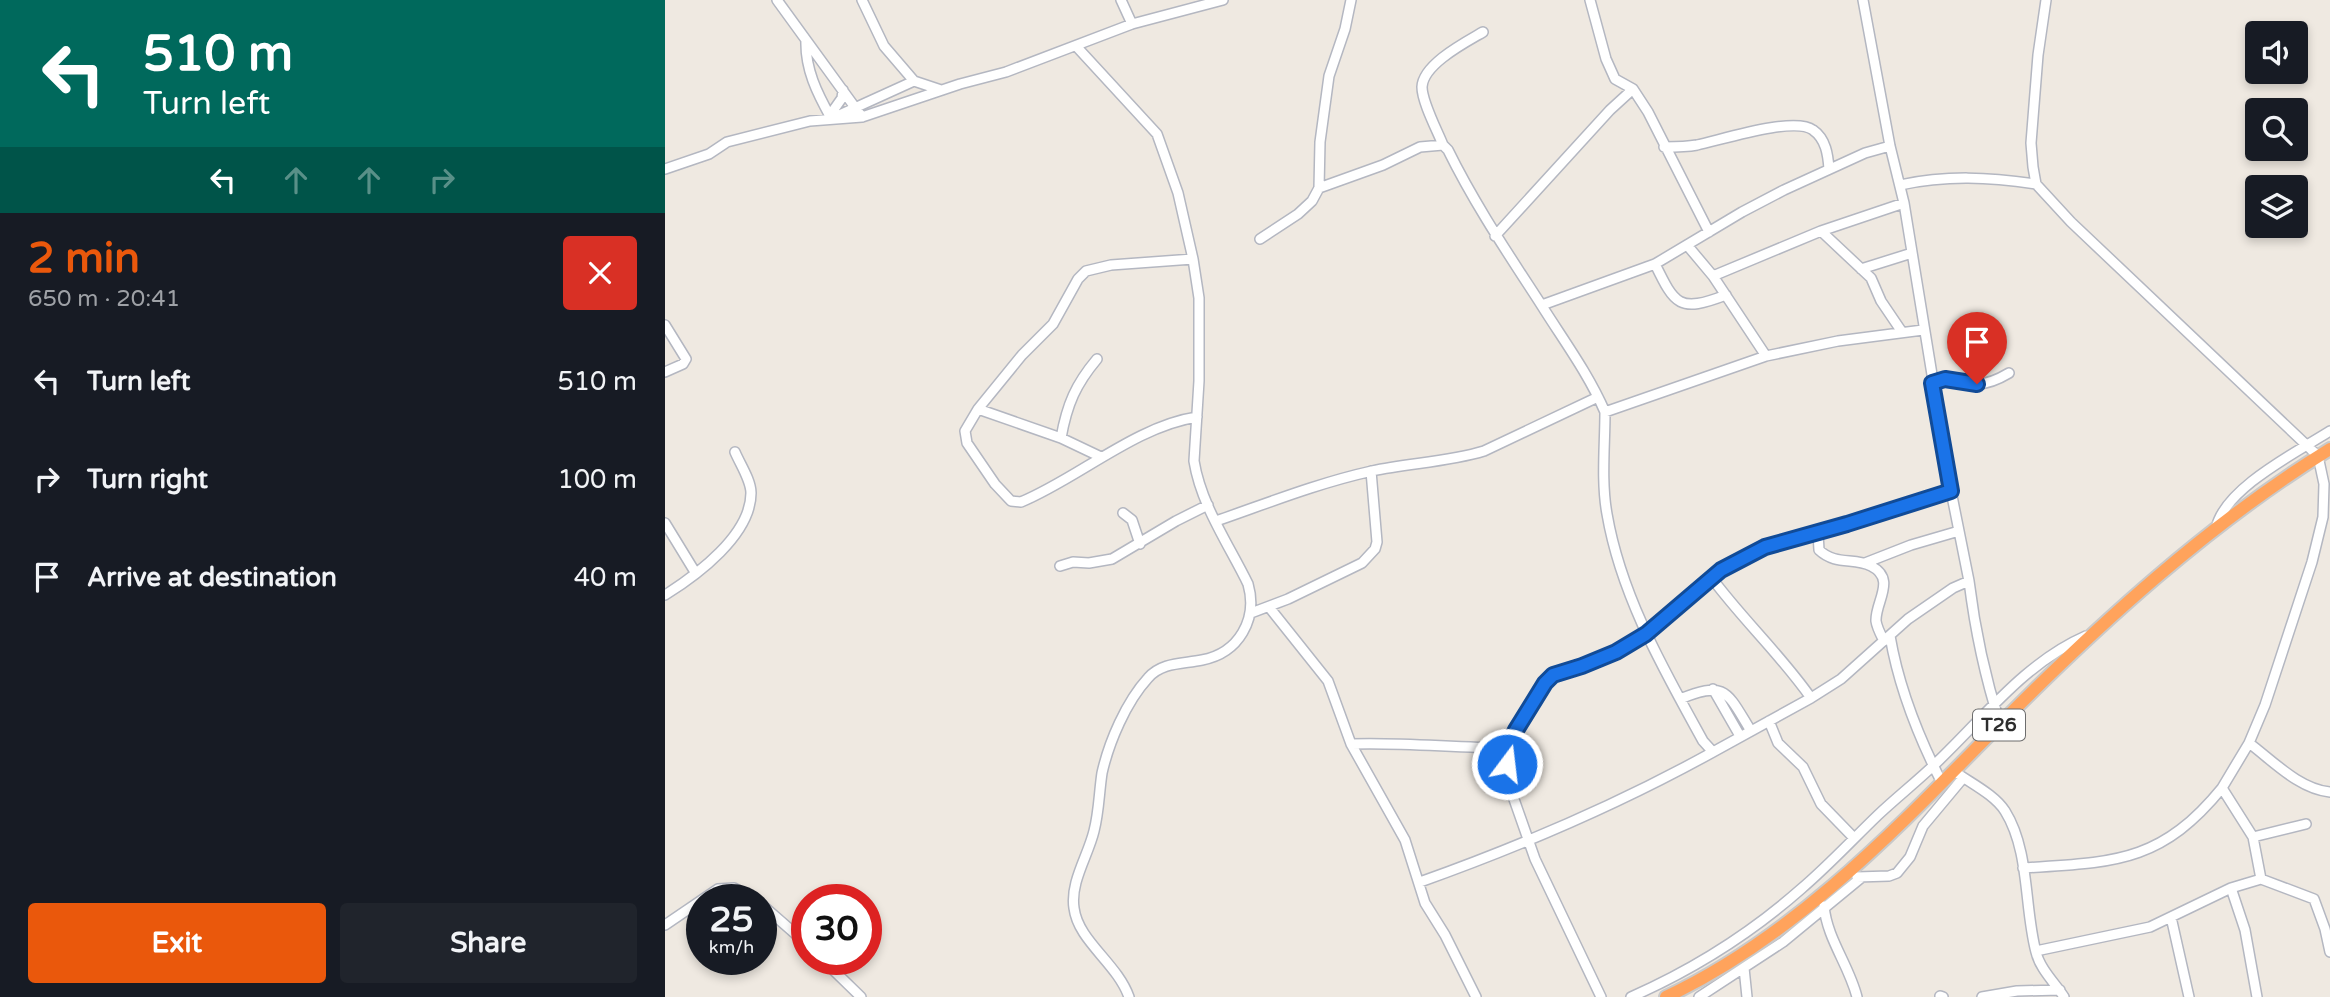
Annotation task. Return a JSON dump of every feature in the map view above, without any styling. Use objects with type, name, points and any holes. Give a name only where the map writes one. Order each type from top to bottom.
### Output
[{"type":"highway","name":"T26","points":[[1670,996],[1757,944],[1823,894],[1942,783],[1959,775],[2000,724],[2091,634],[2216,531],[2330,449]]},
{"type":"street","points":[[777,0],[859,113]]},
{"type":"street","points":[[862,0],[884,46],[914,81],[941,90]]},
{"type":"street","points":[[1121,0],[1132,24]]},
{"type":"street","points":[[665,169],[709,155],[727,142],[829,117],[859,113],[1006,72],[1132,24],[1223,0]]},
{"type":"street","points":[[1260,239],[1298,214],[1312,201],[1319,188],[1320,142],[1329,76],[1345,29],[1351,0]]},
{"type":"street","points":[[1590,0],[1606,59],[1615,79],[1633,89],[1648,112],[1709,232]]},
{"type":"street","points":[[1863,0],[1890,146],[1904,203],[1923,330],[1980,654],[2000,724]]},
{"type":"street","points":[[2023,868],[2096,863],[2133,856],[2160,844],[2198,817],[2222,788],[2249,743],[2284,654],[2318,539],[2323,517],[2324,484],[2318,456],[2071,222],[2036,184],[2031,143],[2038,55],[2046,0]]},
{"type":"street","points":[[1483,32],[1450,51],[1432,68],[1423,80],[1424,96],[1443,145],[1495,236],[1584,370],[1605,412],[1607,515],[1620,562],[1646,634],[1703,741],[1713,752]]},
{"type":"street","points":[[806,40],[812,80],[829,117]]},
{"type":"street","points":[[1076,46],[1157,134],[1173,175],[1193,259],[1199,298],[1194,461],[1208,505],[1248,584],[1252,598],[1251,613],[1243,634],[1234,644],[1203,660],[1165,666],[1148,677],[1113,736],[1102,775],[1097,821],[1073,898],[1074,910],[1086,937],[1119,975],[1129,997]]},
{"type":"street","points":[[859,113],[914,81]]},
{"type":"street","points":[[1495,236],[1610,110],[1633,89]]},
{"type":"street","points":[[829,117],[842,98],[843,90]]},
{"type":"street","points":[[1664,147],[1695,145],[1796,125],[1811,128],[1816,132],[1824,143],[1829,169]]},
{"type":"street","points":[[1319,188],[1383,165],[1420,147],[1443,145]]},
{"type":"street","points":[[1542,306],[1655,264],[1784,190],[1865,153],[1890,146]]},
{"type":"street","points":[[1900,185],[1958,176],[2036,184]]},
{"type":"street","points":[[1713,276],[1821,231],[1904,203]]},
{"type":"street","points":[[1821,231],[1871,278],[1881,301],[1902,332]]},
{"type":"street","points":[[1687,245],[1713,276],[1766,356]]},
{"type":"street","points":[[1861,269],[1912,253]]},
{"type":"street","points":[[1193,259],[1111,265],[1086,271],[1078,279],[1053,324],[1022,355],[978,409],[965,431],[967,443],[995,484],[1011,501],[1021,502],[1101,457],[1175,421],[1197,417]]},
{"type":"street","points":[[1655,264],[1668,292],[1678,302],[1689,305],[1726,295]]},
{"type":"street","points":[[665,325],[686,359],[683,364],[665,372]]},
{"type":"street","points":[[1605,412],[1766,356],[1838,341],[1923,330]]},
{"type":"street","points":[[1061,438],[1073,394],[1080,380],[1097,359]]},
{"type":"street","points":[[1932,383],[1945,379],[1988,383],[2009,373]]},
{"type":"street","points":[[1216,520],[1321,484],[1371,471],[1465,457],[1484,451],[1598,397]]},
{"type":"street","points":[[978,409],[1061,438],[1101,457]]},
{"type":"street","points":[[2216,531],[2222,510],[2231,500],[2253,482],[2330,431]]},
{"type":"street","points":[[665,596],[718,555],[737,533],[750,502],[751,490],[735,452]]},
{"type":"street","points":[[1251,613],[1345,572],[1362,563],[1375,549],[1377,542],[1371,471]]},
{"type":"street","points":[[1601,997],[1528,842],[1509,785],[1507,748],[1545,683],[1553,675],[1616,652],[1646,634],[1711,577],[1748,554],[1951,491]]},
{"type":"street","points":[[1060,566],[1073,562],[1089,563],[1112,559],[1175,521],[1208,505]]},
{"type":"street","points":[[1123,513],[1132,520],[1140,544]]},
{"type":"street","points":[[665,523],[695,572]]},
{"type":"street","points":[[1865,564],[1911,545],[1959,531]]},
{"type":"street","points":[[1818,533],[1819,550],[1825,556],[1865,564],[1876,569],[1884,583],[1885,589],[1876,617],[1887,639],[1904,698],[1942,783]]},
{"type":"street","points":[[1711,577],[1732,606],[1785,664],[1811,698]]},
{"type":"street","points":[[1420,882],[1528,842],[1619,801],[1713,752],[1841,679],[1929,604],[1969,581]]},
{"type":"street","points":[[1269,607],[1328,681],[1352,744],[1405,840],[1425,903],[1445,935],[1476,997]]},
{"type":"street","points":[[1631,997],[1716,952],[1801,889],[1933,766],[1994,704],[2042,662],[2066,645],[2091,634]]},
{"type":"street","points":[[1680,699],[1713,689],[1723,692],[1751,731]]},
{"type":"street","points":[[1713,689],[1741,736]]},
{"type":"street","points":[[1769,721],[1778,743],[1803,767],[1821,804],[1854,838]]},
{"type":"street","points":[[1352,744],[1409,743],[1465,748],[1507,748]]},
{"type":"street","points":[[2249,743],[2296,779],[2330,792]]},
{"type":"street","points":[[1841,878],[1889,876],[1897,873],[1904,866],[1923,826],[1959,775],[2004,809],[2023,868],[2036,951],[2045,971],[2062,993]]},
{"type":"street","points":[[2222,788],[2253,837],[2261,879]]},
{"type":"street","points":[[2253,837],[2306,824]]},
{"type":"street","points":[[1699,997],[1792,935],[1862,877]]},
{"type":"street","points":[[2036,951],[2150,927],[2231,888],[2261,879],[2312,897],[2328,929],[2330,952]]},
{"type":"street","points":[[2231,888],[2245,930],[2257,997]]},
{"type":"street","points":[[1823,894],[1829,931],[1857,997]]},
{"type":"street","points":[[665,925],[686,911]]},
{"type":"street","points":[[777,918],[791,930]]},
{"type":"street","points":[[2171,918],[2189,997]]},
{"type":"street","points":[[1744,968],[1747,997]]},
{"type":"street","points":[[838,975],[861,997]]},
{"type":"street","points":[[1982,997],[2017,991],[2062,993]]},
{"type":"route","points":[[1507,764],[1507,748],[1516,730],[1545,683],[1553,675],[1616,652],[1646,634],[1721,570],[1765,547],[1951,491],[1932,383],[1945,379],[1977,384]]}]
